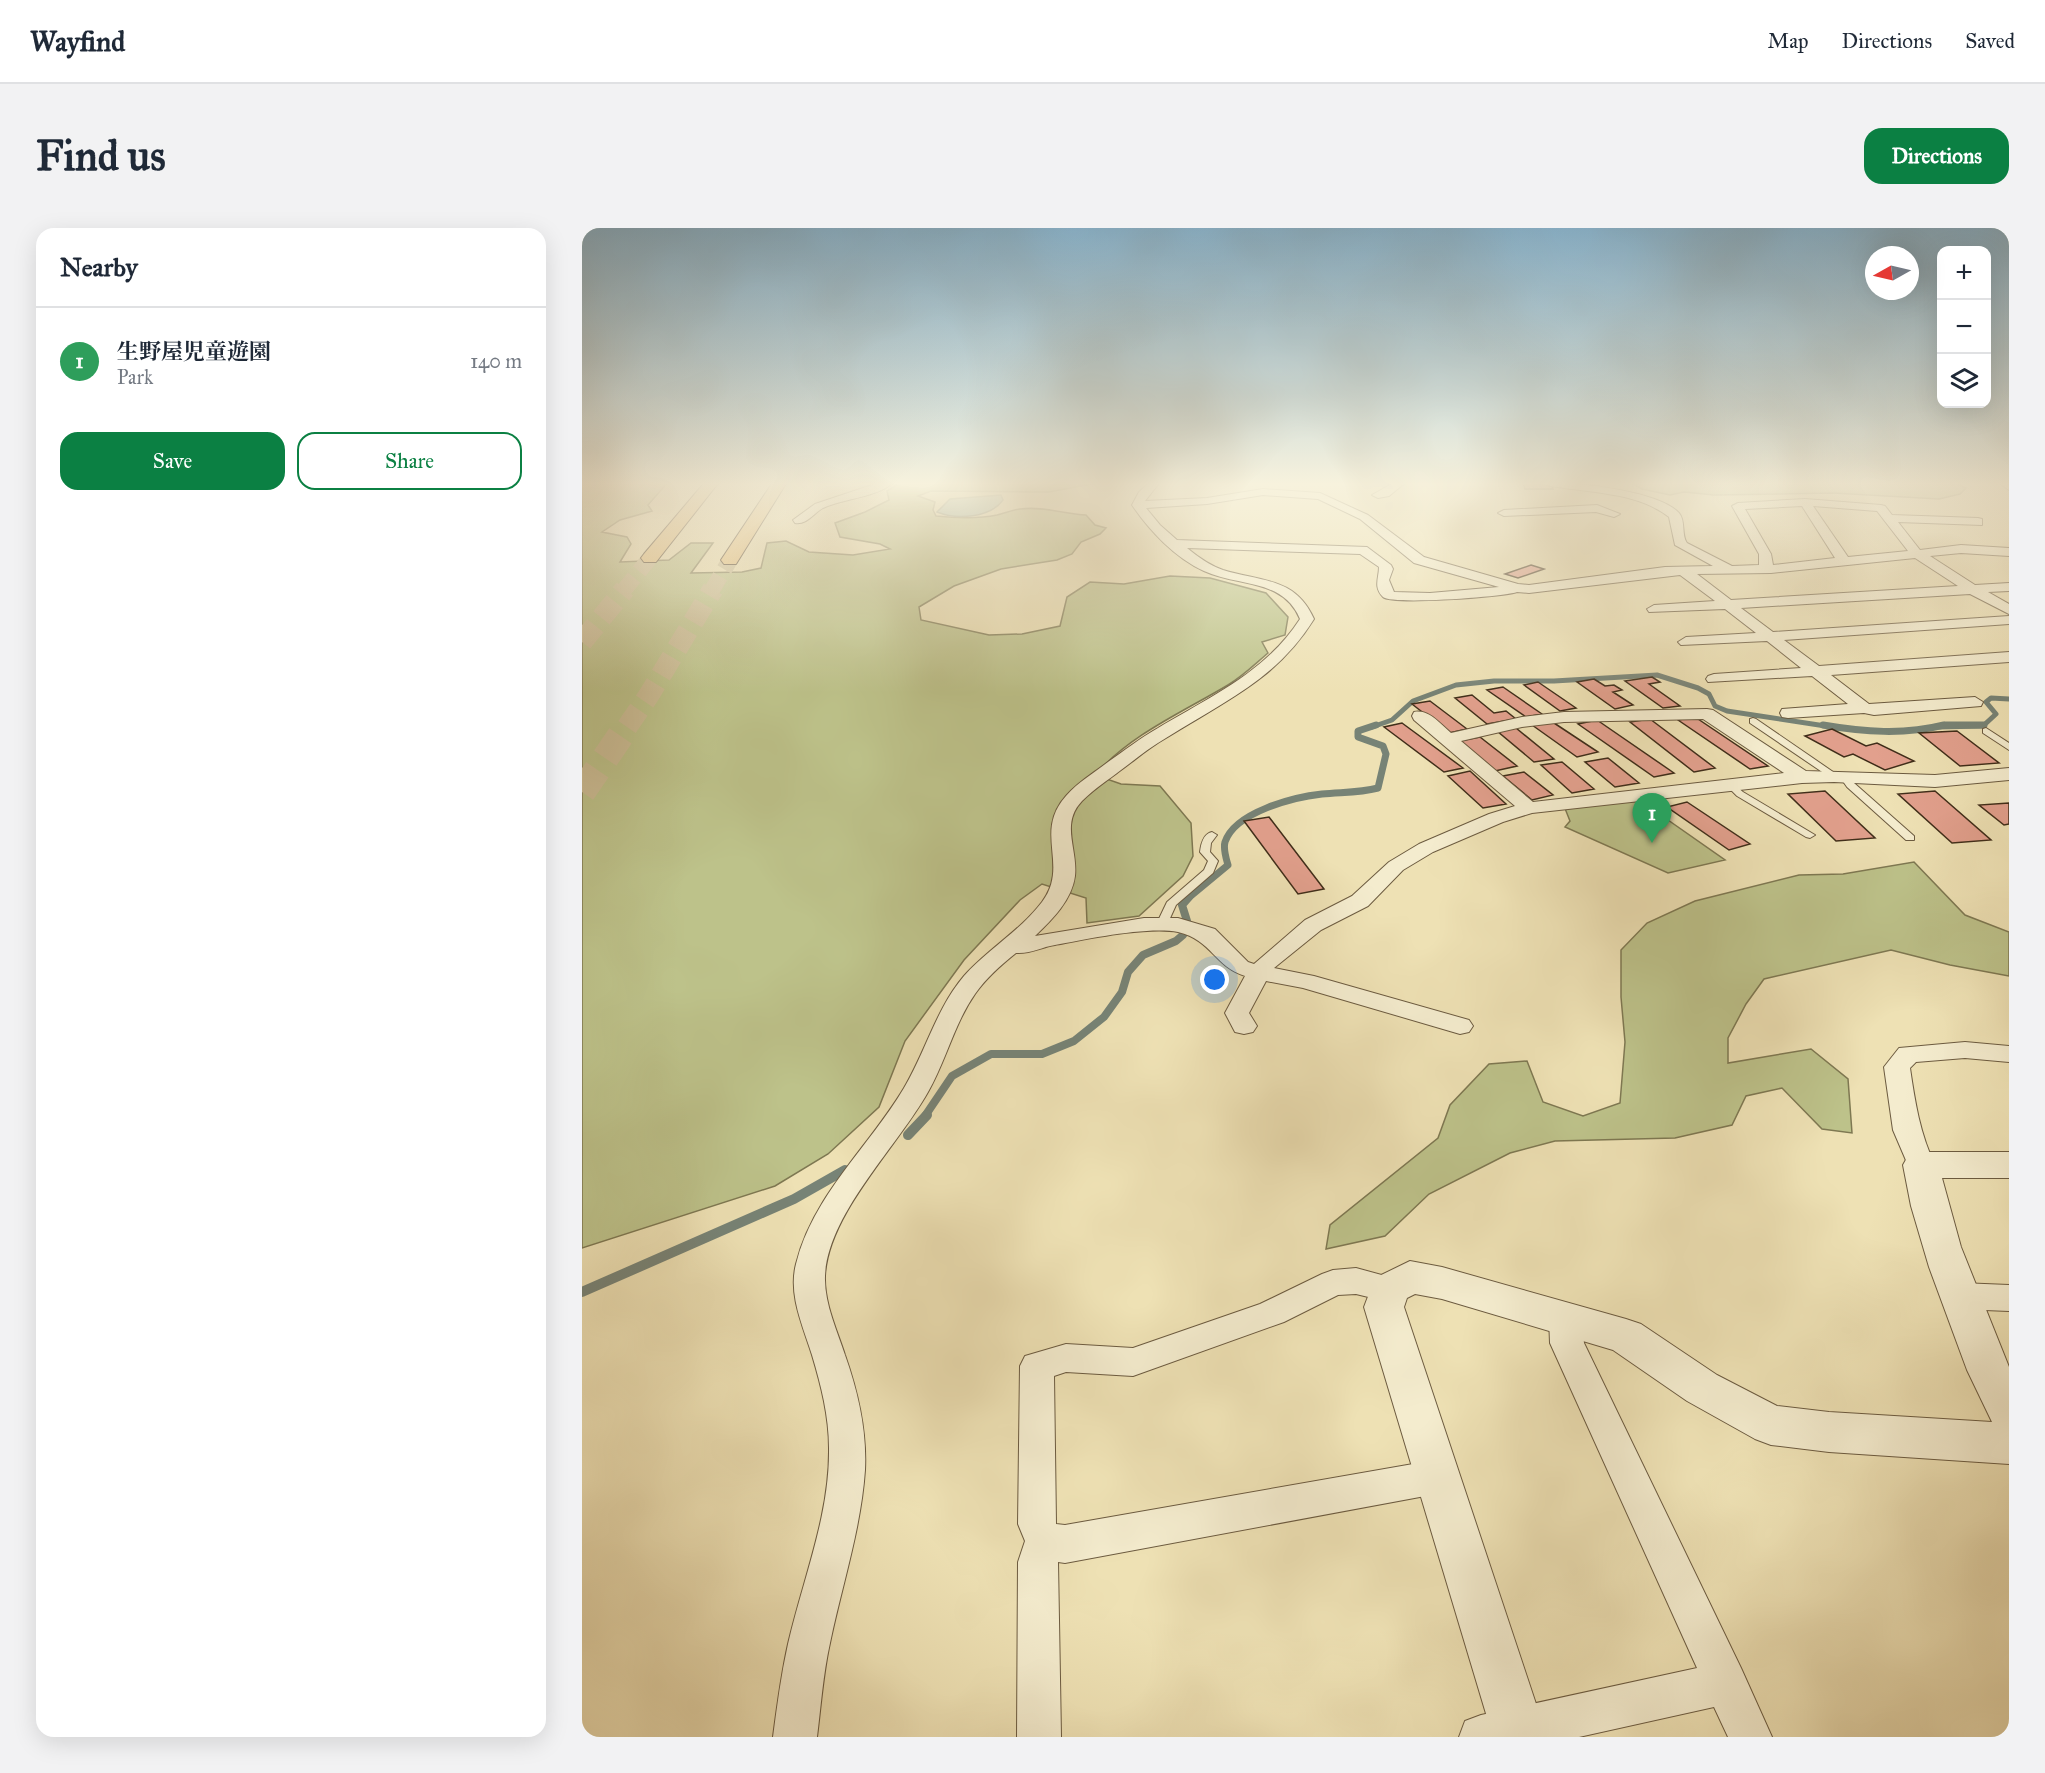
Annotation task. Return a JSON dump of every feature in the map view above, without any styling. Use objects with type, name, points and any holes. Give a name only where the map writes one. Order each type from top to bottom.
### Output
[{"type":"highway","points":[[650,558],[655,552]]},
{"type":"highway","points":[[730,560],[735,552]]},
{"type":"street","points":[[795,1737],[808,1648],[838,1527],[848,1460],[844,1414],[812,1304],[810,1269],[822,1231],[844,1192],[892,1130],[916,1090],[932,1058],[940,1033],[964,992],[991,960],[1044,916],[1060,894],[1065,878],[1065,857],[1058,832],[1060,819],[1071,802],[1089,785],[1158,735],[1249,682],[1295,637],[1307,619],[1298,599],[1288,593],[1208,569],[1187,552]]},
{"type":"street","points":[[1366,552],[1384,565],[1382,580],[1389,596],[1430,597],[1549,587],[1684,571],[1771,570],[1923,552]]},
{"type":"street","points":[[1409,552],[1419,560],[1518,588]]},
{"type":"street","points":[[1696,552],[1732,571]]},
{"type":"street","points":[[1764,552],[1766,566],[1771,570]]},
{"type":"street","points":[[1837,552],[1846,562]]},
{"type":"street","points":[[1916,553],[2009,610]]},
{"type":"street","points":[[1684,571],[1864,708]]},
{"type":"street","points":[[1654,609],[2009,587]]},
{"type":"street","points":[[1686,642],[2009,620]]},
{"type":"street","points":[[1714,680],[2009,657]]},
{"type":"street","points":[[1788,713],[1864,708],[1874,710],[1975,702]]},
{"type":"street","points":[[1448,739],[1522,722],[1564,717],[1707,714],[1802,777]]},
{"type":"street","points":[[1420,716],[1529,808]]},
{"type":"street","points":[[1244,1026],[1238,1013],[1265,964],[1313,925],[1360,901],[1404,861],[1426,848],[1473,827],[1529,808],[1802,777],[1935,781],[2009,774]]},
{"type":"street","points":[[1010,945],[1028,946],[1047,939],[1144,924],[1178,925],[1207,934],[1240,967],[1259,973],[1306,981],[1460,1026]]},
{"type":"street","points":[[2009,1054],[1965,1050],[1908,1054],[1897,1067],[1902,1115],[1911,1147],[1921,1165],[1925,1195],[1982,1354],[2009,1411]]},
{"type":"street","points":[[1921,1165],[2009,1165]]},
{"type":"street","points":[[1039,1737],[1038,1562],[1044,1542],[1037,1524],[1037,1366],[1066,1358],[1133,1362],[1272,1312],[1333,1282],[1356,1281],[1389,1289],[1410,1277],[1442,1282],[1626,1336],[1702,1388],[1771,1425],[1828,1432],[2009,1444]]},
{"type":"street","points":[[1389,1289],[1384,1307],[1436,1477],[1506,1734],[1726,1683]]},
{"type":"street","points":[[1960,1296],[2009,1298]]},
{"type":"street","points":[[1565,1317],[1567,1343],[1750,1737]]},
{"type":"street","points":[[1044,1542],[1065,1544],[1436,1477]]},
{"type":"lane","points":[[1753,721],[1850,785],[1910,838]]},
{"type":"lane","points":[[1986,731],[2009,747]]},
{"type":"lane","points":[[1731,785],[1740,794],[1810,835]]},
{"type":"lane","points":[[1162,925],[1171,904],[1209,871],[1213,861],[1205,852],[1206,843],[1212,835]]},
{"type":"green space","points":[[582,552],[626,552],[620,562],[669,560],[679,552],[706,552],[691,573],[742,572],[761,568],[765,552],[853,555],[869,552],[1073,552],[1057,560],[1001,569],[954,586],[919,607],[921,620],[989,635],[1022,634],[1060,626],[1067,597],[1090,582],[1124,584],[1170,576],[1210,578],[1266,593],[1288,617],[1285,635],[1262,642],[1268,653],[1244,674],[1141,736],[1109,760],[1095,775],[1121,784],[1160,786],[1191,823],[1193,856],[1183,876],[1139,916],[1087,923],[1086,898],[1042,884],[1020,900],[964,960],[905,1041],[879,1107],[828,1154],[775,1186],[582,1248]]},
{"type":"green space","points":[[1638,799],[1725,860],[1668,873],[1565,827],[1570,821],[1564,806]]},
{"type":"green space","points":[[1914,862],[1965,915],[2009,932],[2009,976],[1950,965],[1891,950],[1764,979],[1746,1004],[1728,1038],[1728,1063],[1811,1049],[1848,1079],[1852,1133],[1822,1129],[1782,1088],[1746,1096],[1732,1125],[1675,1138],[1555,1141],[1510,1153],[1429,1194],[1385,1236],[1326,1249],[1330,1225],[1438,1138],[1450,1105],[1489,1064],[1527,1061],[1543,1102],[1583,1116],[1620,1103],[1625,1042],[1621,997],[1621,950],[1647,923],[1695,901],[1799,875],[1843,874]]},
{"type":"building","points":[[1531,565],[1544,569],[1518,578],[1505,574]]},
{"type":"building","points":[[1652,677],[1660,682],[1649,684],[1680,706],[1663,708],[1625,681]]},
{"type":"building","points":[[1594,679],[1605,686],[1614,685],[1622,690],[1613,692],[1633,705],[1615,709],[1577,682]]},
{"type":"building","points":[[1538,682],[1576,708],[1560,711],[1524,685]]},
{"type":"building","points":[[1503,687],[1542,714],[1526,717],[1487,690]]},
{"type":"building","points":[[1472,695],[1494,713],[1506,711],[1516,719],[1487,724],[1455,698]]},
{"type":"building","points":[[1430,701],[1467,729],[1449,733],[1412,704]]},
{"type":"building","points":[[1695,717],[1768,766],[1750,769],[1678,720]]},
{"type":"building","points":[[1650,719],[1715,768],[1694,772],[1630,722]]},
{"type":"building","points":[[1597,720],[1674,773],[1654,777],[1578,724]]},
{"type":"building","points":[[1551,721],[1598,752],[1577,757],[1532,725]]},
{"type":"building","points":[[1402,723],[1463,768],[1444,772],[1384,727]]},
{"type":"building","points":[[1516,728],[1554,759],[1534,762],[1497,731]]},
{"type":"building","points":[[1832,729],[1866,746],[1877,743],[1914,761],[1885,770],[1853,754],[1844,757],[1805,736]]},
{"type":"building","points":[[1957,731],[1999,763],[1960,766],[1919,733]]},
{"type":"building","points":[[1480,737],[1517,766],[1495,771],[1459,741]]},
{"type":"building","points":[[1608,758],[1639,783],[1615,787],[1585,762]]},
{"type":"building","points":[[1562,762],[1594,789],[1572,793],[1541,765]]},
{"type":"building","points":[[1470,771],[1506,804],[1483,808],[1448,776]]},
{"type":"building","points":[[1524,772],[1553,795],[1532,800],[1503,776]]},
{"type":"building","points":[[1825,791],[1875,838],[1836,841],[1788,794]]},
{"type":"building","points":[[1935,791],[1991,840],[1952,843],[1898,794]]},
{"type":"building","points":[[1687,802],[1750,844],[1729,850],[1667,807]]},
{"type":"building","points":[[2009,803],[2009,824],[2004,825],[1979,805]]},
{"type":"building","points":[[1269,817],[1324,889],[1298,894],[1244,821]]},
{"type":"waterway","points":[[1372,727],[1392,720],[1413,701],[1456,685],[1494,681],[1554,681],[1657,675],[1698,688],[1709,694],[1715,706],[1727,711],[1832,727]]},
{"type":"waterway","points":[[1938,727],[1983,726],[1996,714],[1986,702],[1991,698],[2009,699]]},
{"type":"waterway","points":[[1188,898],[1228,865],[1225,842],[1231,831],[1253,814],[1296,799],[1378,788],[1386,754],[1383,746],[1358,737],[1358,731],[1376,725]]},
{"type":"waterway","points":[[1823,725],[1884,731],[1914,730],[1944,725]]},
{"type":"waterway","points":[[1945,725],[1984,725]]},
{"type":"waterway","points":[[1187,921],[1182,905],[1188,898]]},
{"type":"waterway","points":[[925,1116],[952,1076],[991,1054],[1042,1054],[1074,1041],[1104,1017],[1122,992],[1128,972],[1143,955],[1176,941],[1183,935]]},
{"type":"waterway","points":[[908,1135],[927,1115]]},
{"type":"waterway","points":[[582,1292],[794,1199],[845,1170]]},
{"type":"tunnel","points":[[624,590],[650,558]]},
{"type":"tunnel","points":[[712,590],[730,560]]},
{"type":"tunnel","points":[[582,642],[625,589]]},
{"type":"tunnel","points":[[627,727],[713,589]]},
{"type":"tunnel","points":[[582,792],[628,725]]},
{"type":"place","name":"生野屋児童遊園","points":[[1652,843]]}]
